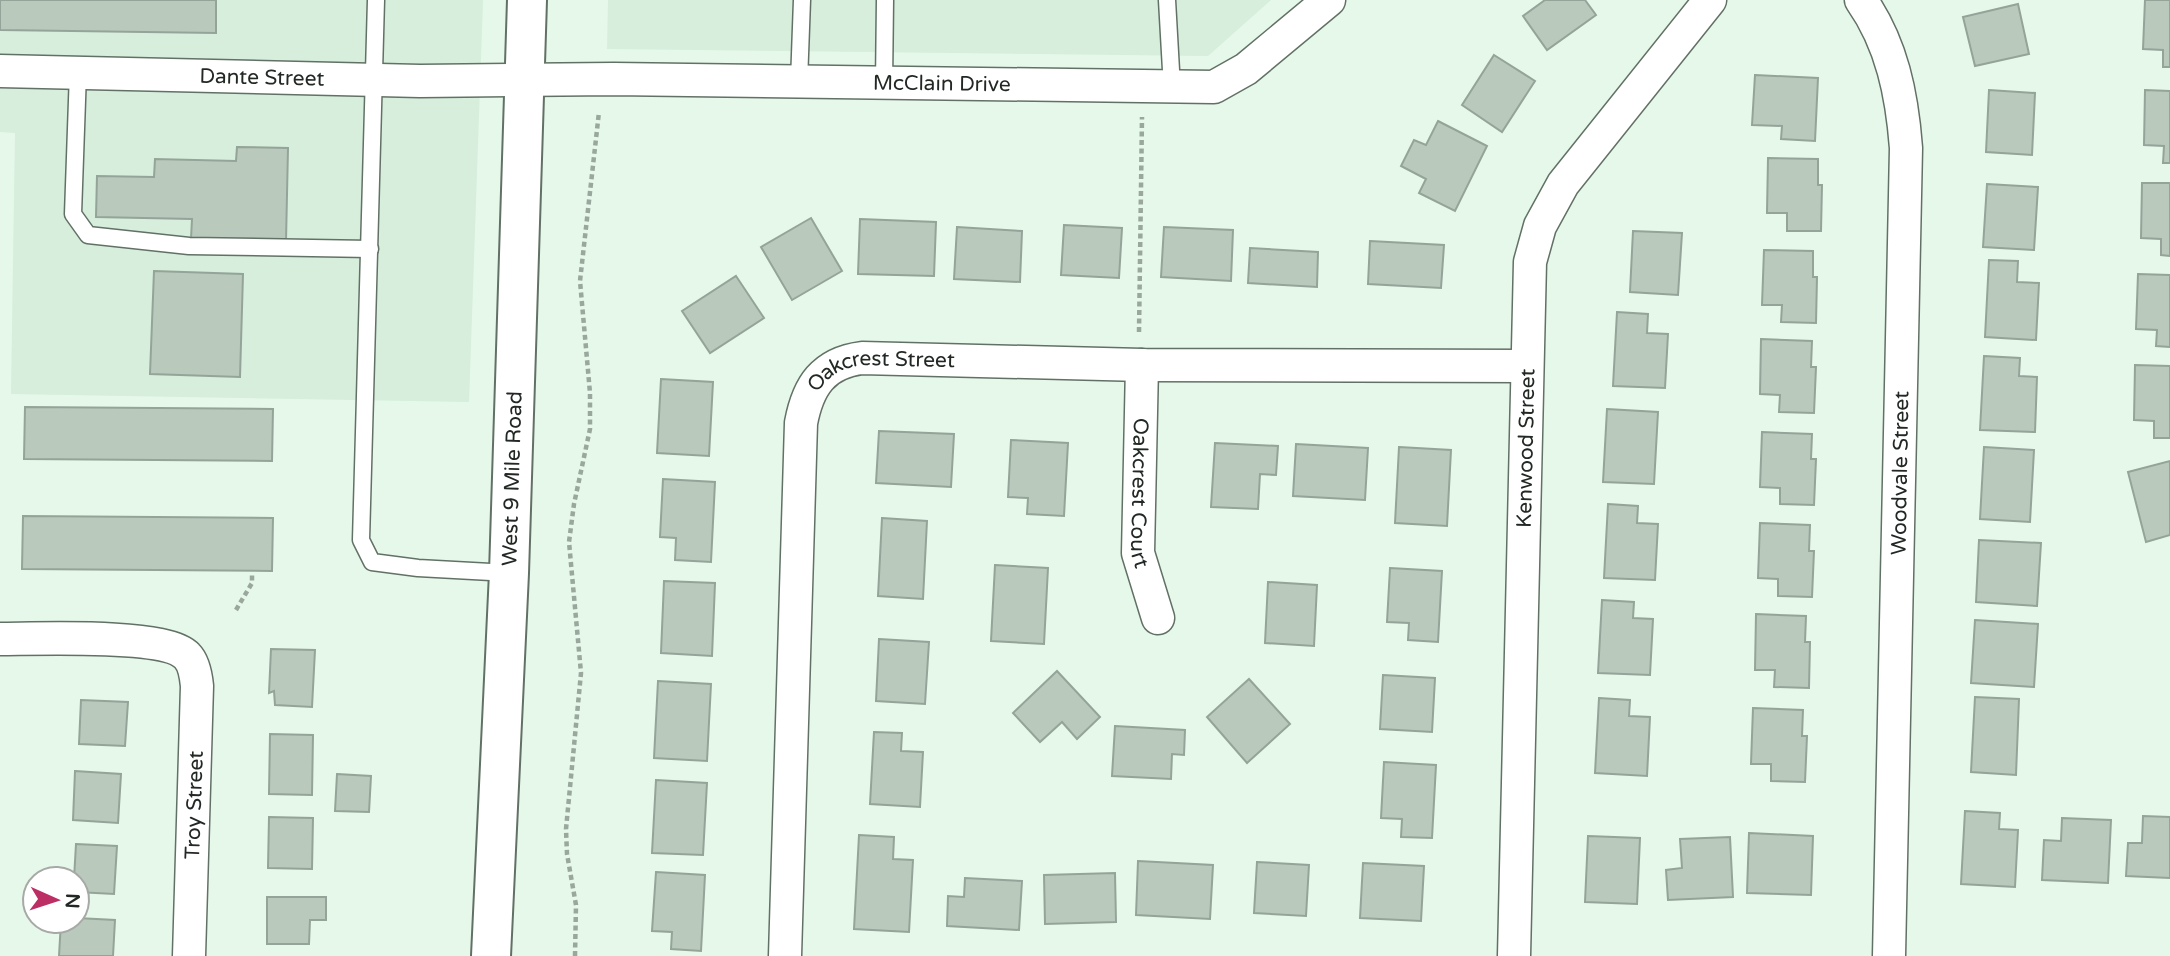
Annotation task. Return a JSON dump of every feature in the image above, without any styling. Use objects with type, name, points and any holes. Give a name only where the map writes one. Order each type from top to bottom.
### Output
[{"type":"main road","name":"West 9 Mile Road","points":[[491,956],[509,573],[527,0]]},
{"type":"street","name":"McClain Drive","points":[[525,80],[1214,87],[1246,69],[1329,0]]},
{"type":"street","name":"Kenwood Street","points":[[1514,956],[1530,262],[1540,226],[1563,184],[1710,0]]},
{"type":"street","name":"Woodvale Street","points":[[1861,0],[1886,44],[1896,74],[1903,109],[1906,148],[1889,956]]},
{"type":"street","name":"Dante Street","points":[[0,71],[375,80],[525,80]]},
{"type":"street","name":"Oakcrest Street","points":[[785,956],[801,423],[805,403],[813,385],[833,365],[862,358],[1140,352],[1526,366]]},
{"type":"street","name":"Oakcrest Court","points":[[1140,352],[1138,553],[1158,618]]},
{"type":"street","name":"Troy Street","points":[[0,639],[156,642],[187,656],[195,672],[197,686],[189,956]]},
{"type":"lane","points":[[376,0],[361,540],[373,562],[418,568],[509,573]]},
{"type":"lane","points":[[799,82],[802,0]]},
{"type":"lane","points":[[884,84],[885,0]]},
{"type":"lane","points":[[1167,0],[1172,88]]},
{"type":"lane","points":[[78,72],[73,214],[88,235],[128,242],[238,248],[369,249]]},
{"type":"path","points":[[575,956],[576,905],[567,854],[566,829],[582,673],[569,542],[590,429],[590,393],[580,281],[583,234],[599,134],[599,103]]},
{"type":"path","points":[[1140,352],[1142,107]]},
{"type":"path","points":[[236,610],[252,583],[252,574]]},
{"type":"shaded area","points":[[0,0],[483,0],[469,402],[11,394],[15,133],[0,132]]},
{"type":"shaded area","points":[[608,0],[1271,0],[1208,56],[607,49]]},
{"type":"building","points":[[0,0],[216,0],[216,33],[0,30]]},
{"type":"building","points":[[1545,0],[1585,0],[1596,15],[1547,50],[1523,16]]},
{"type":"building","points":[[2145,0],[2170,0],[2170,67],[2163,67],[2163,50],[2143,49]]},
{"type":"building","points":[[2018,4],[2029,54],[1975,66],[1963,17]]},
{"type":"building","points":[[1494,55],[1535,81],[1502,132],[1462,105]]},
{"type":"building","points":[[1755,75],[1818,78],[1815,141],[1781,139],[1782,126],[1752,125]]},
{"type":"building","points":[[1989,90],[2035,93],[2032,155],[1986,152]]},
{"type":"building","points":[[2145,90],[2170,91],[2170,163],[2163,163],[2164,146],[2144,145]]},
{"type":"building","points":[[1438,121],[1487,146],[1455,211],[1419,193],[1426,179],[1401,166],[1414,140],[1426,145]]},
{"type":"building","points":[[237,147],[288,148],[286,241],[191,239],[192,219],[96,217],[97,176],[154,177],[155,159],[236,161]]},
{"type":"building","points":[[1768,158],[1818,159],[1818,185],[1822,185],[1821,231],[1787,231],[1787,213],[1767,213]]},
{"type":"building","points":[[2142,183],[2170,183],[2170,256],[2161,255],[2161,239],[2141,238]]},
{"type":"building","points":[[1987,184],[2038,187],[2034,250],[1983,247]]},
{"type":"building","points":[[811,218],[842,271],[792,300],[761,247]]},
{"type":"building","points":[[860,219],[936,222],[934,276],[858,274]]},
{"type":"building","points":[[1064,225],[1122,228],[1119,278],[1061,275]]},
{"type":"building","points":[[957,227],[1022,231],[1020,282],[954,279]]},
{"type":"building","points":[[1164,227],[1233,230],[1231,281],[1161,277]]},
{"type":"building","points":[[1633,231],[1682,233],[1678,295],[1630,292]]},
{"type":"building","points":[[1370,241],[1444,245],[1441,288],[1368,284]]},
{"type":"building","points":[[1250,248],[1318,252],[1317,287],[1248,283]]},
{"type":"building","points":[[1764,250],[1813,251],[1813,277],[1817,277],[1816,323],[1781,322],[1782,305],[1762,305]]},
{"type":"building","points":[[1989,260],[2018,261],[2017,282],[2039,283],[2036,340],[1985,337]]},
{"type":"building","points":[[154,271],[243,274],[240,377],[150,374]]},
{"type":"building","points":[[2138,274],[2170,275],[2170,347],[2156,346],[2157,330],[2136,329]]},
{"type":"building","points":[[736,276],[764,318],[710,353],[682,311]]},
{"type":"building","points":[[1617,312],[1648,314],[1647,333],[1668,334],[1665,388],[1613,386]]},
{"type":"building","points":[[1761,339],[1812,341],[1811,367],[1816,367],[1814,413],[1779,412],[1780,395],[1760,394]]},
{"type":"building","points":[[1984,356],[2020,358],[2019,376],[2037,377],[2035,432],[1980,430]]},
{"type":"building","points":[[2135,365],[2170,366],[2170,438],[2154,438],[2154,421],[2134,420]]},
{"type":"building","points":[[661,379],[713,382],[709,456],[657,453]]},
{"type":"building","points":[[25,407],[273,409],[272,461],[24,459]]},
{"type":"building","points":[[1607,409],[1658,412],[1654,484],[1603,482]]},
{"type":"building","points":[[879,431],[954,434],[951,487],[876,483]]},
{"type":"building","points":[[1762,432],[1812,434],[1811,459],[1816,459],[1814,505],[1780,504],[1780,488],[1760,487]]},
{"type":"building","points":[[1011,440],[1068,443],[1064,516],[1027,514],[1028,498],[1008,497]]},
{"type":"building","points":[[1215,443],[1278,446],[1276,475],[1260,474],[1258,509],[1211,507]]},
{"type":"building","points":[[1296,444],[1368,448],[1365,500],[1293,496]]},
{"type":"building","points":[[1399,447],[1451,450],[1447,526],[1395,523]]},
{"type":"building","points":[[1984,447],[2034,450],[2030,522],[1980,519]]},
{"type":"building","points":[[2170,461],[2170,535],[2146,542],[2128,472]]},
{"type":"building","points":[[663,479],[715,482],[711,562],[675,560],[676,538],[660,537]]},
{"type":"building","points":[[1608,504],[1638,506],[1637,523],[1658,524],[1655,580],[1604,578]]},
{"type":"building","points":[[23,516],[273,518],[272,571],[22,569]]},
{"type":"building","points":[[882,518],[927,521],[923,599],[878,596]]},
{"type":"building","points":[[1760,523],[1810,525],[1809,551],[1814,551],[1812,597],[1778,596],[1778,579],[1758,578]]},
{"type":"building","points":[[1979,540],[2041,543],[2037,606],[1976,602]]},
{"type":"building","points":[[995,565],[1048,568],[1044,644],[991,641]]},
{"type":"building","points":[[1390,568],[1442,571],[1438,642],[1408,640],[1409,623],[1387,622]]},
{"type":"building","points":[[664,581],[715,583],[712,656],[661,653]]},
{"type":"building","points":[[1268,582],[1317,585],[1314,646],[1265,643]]},
{"type":"building","points":[[1602,600],[1634,602],[1633,618],[1653,619],[1650,675],[1598,673]]},
{"type":"building","points":[[1756,614],[1806,616],[1805,642],[1810,642],[1809,688],[1774,687],[1775,670],[1755,670]]},
{"type":"building","points":[[1975,620],[2038,624],[2034,687],[1971,683]]},
{"type":"building","points":[[879,639],[929,642],[925,704],[876,701]]},
{"type":"building","points":[[271,649],[315,650],[312,707],[275,705],[274,691],[269,693]]},
{"type":"building","points":[[1057,671],[1100,717],[1077,739],[1062,722],[1040,742],[1013,713]]},
{"type":"building","points":[[1383,675],[1435,678],[1432,732],[1380,729]]},
{"type":"building","points":[[1249,679],[1290,724],[1247,763],[1207,717]]},
{"type":"building","points":[[658,681],[711,684],[707,761],[654,758]]},
{"type":"building","points":[[1975,697],[2019,699],[2016,775],[1971,772]]},
{"type":"building","points":[[1599,698],[1630,700],[1629,716],[1650,717],[1647,776],[1595,773]]},
{"type":"building","points":[[81,700],[128,702],[125,746],[79,744]]},
{"type":"building","points":[[1753,708],[1803,710],[1802,736],[1807,736],[1805,782],[1771,781],[1771,764],[1751,764]]},
{"type":"building","points":[[1115,726],[1185,730],[1184,755],[1172,754],[1171,779],[1112,776]]},
{"type":"building","points":[[874,732],[902,733],[901,751],[923,752],[920,807],[870,804]]},
{"type":"building","points":[[270,734],[313,735],[312,795],[269,794]]},
{"type":"building","points":[[1384,762],[1436,765],[1432,838],[1401,837],[1402,819],[1381,818]]},
{"type":"building","points":[[75,771],[121,774],[118,823],[73,820]]},
{"type":"building","points":[[337,774],[371,776],[369,812],[335,811]]},
{"type":"building","points":[[656,780],[707,783],[703,855],[652,853]]},
{"type":"building","points":[[1965,811],[2000,813],[1999,829],[2018,830],[2015,887],[1961,884]]},
{"type":"building","points":[[2143,816],[2170,817],[2170,878],[2126,876],[2128,843],[2142,843]]},
{"type":"building","points":[[269,817],[313,818],[312,869],[268,868]]},
{"type":"building","points":[[2062,818],[2111,820],[2108,883],[2042,880],[2044,840],[2061,841]]},
{"type":"building","points":[[1749,833],[1813,836],[1811,895],[1747,893]]},
{"type":"building","points":[[859,835],[894,837],[893,859],[913,860],[909,932],[854,929]]},
{"type":"building","points":[[1588,836],[1640,838],[1637,904],[1585,902]]},
{"type":"building","points":[[1730,837],[1733,897],[1668,900],[1666,870],[1682,868],[1680,839]]},
{"type":"building","points":[[76,844],[117,846],[114,894],[91,893],[91,865],[75,865]]},
{"type":"building","points":[[1138,861],[1213,865],[1210,919],[1136,915]]},
{"type":"building","points":[[1257,862],[1309,865],[1306,916],[1254,913]]},
{"type":"building","points":[[1363,863],[1424,866],[1421,921],[1360,918]]},
{"type":"building","points":[[656,872],[705,875],[701,951],[671,949],[672,932],[652,931]]},
{"type":"building","points":[[1115,873],[1116,922],[1045,924],[1044,875]]},
{"type":"building","points":[[965,878],[1022,881],[1019,930],[947,926],[948,896],[964,897]]},
{"type":"building","points":[[267,897],[326,897],[326,920],[310,920],[309,944],[267,944]]},
{"type":"building","points":[[91,919],[115,920],[113,956],[59,956],[60,935],[91,935]]}]
